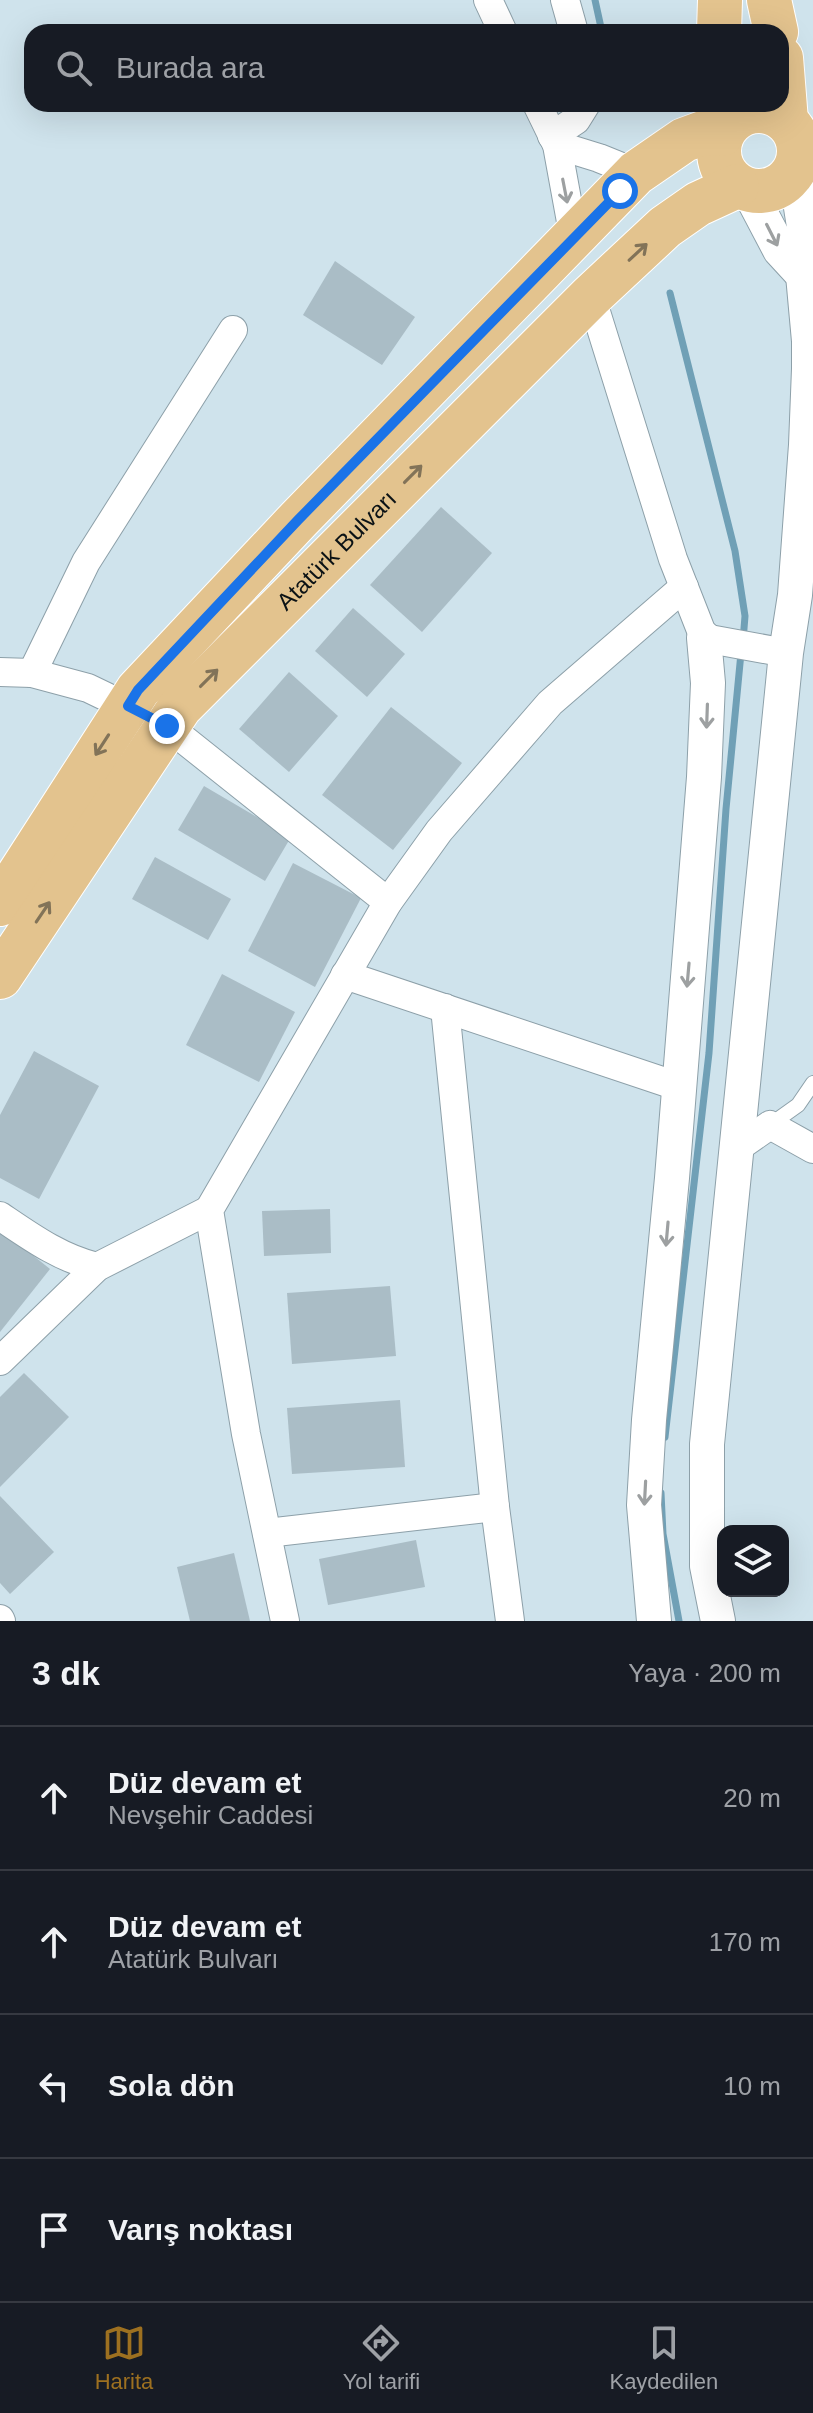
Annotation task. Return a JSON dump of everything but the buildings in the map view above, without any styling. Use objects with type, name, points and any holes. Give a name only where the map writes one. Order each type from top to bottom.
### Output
[{"type":"main road","points":[[719,24],[720,0]]},
{"type":"main road","points":[[769,0],[774,24]]},
{"type":"main road","points":[[748,112],[723,122],[718,148],[720,163],[726,176],[743,188],[763,192],[787,181],[799,157],[799,144],[794,131],[786,121],[765,112]]},
{"type":"main road","points":[[785,112],[786,121]]},
{"type":"main road","name":"Atatürk Bulvarı","points":[[0,904],[138,690],[298,520],[636,173],[684,140],[723,122]]},
{"type":"main road","name":"Atatürk Bulvarı","points":[[0,977],[167,726],[191,696],[591,296],[665,227],[698,204],[743,188]]},
{"type":"street","points":[[488,0],[499,24]]},
{"type":"street","points":[[565,0],[572,24]]},
{"type":"street","points":[[541,112],[554,140],[574,238]]},
{"type":"street","points":[[554,140],[581,112]]},
{"type":"street","points":[[554,140],[636,173]]},
{"type":"street","points":[[718,1621],[707,1566],[707,1444],[737,1148],[773,651],[804,594],[806,445],[811,368],[803,275],[807,245],[795,170]]},
{"type":"street","points":[[743,188],[780,250],[803,275]]},
{"type":"street","points":[[591,296],[673,559],[684,587],[714,640],[708,683],[704,777],[680,1087],[649,1420],[644,1505],[654,1621]]},
{"type":"street","points":[[32,673],[86,562],[233,330]]},
{"type":"street","points":[[0,1361],[97,1267],[209,1210],[388,902],[439,831],[550,703],[684,587]]},
{"type":"street","points":[[714,640],[773,651]]},
{"type":"street","points":[[0,672],[32,673],[88,688],[167,726],[388,902]]},
{"type":"street","points":[[345,975],[680,1087]]},
{"type":"street","points":[[445,1008],[495,1507],[510,1621]]},
{"type":"street","points":[[737,1148],[770,1125],[813,1149]]},
{"type":"street","points":[[209,1210],[246,1434],[285,1621]]},
{"type":"street","points":[[0,1216],[50,1249],[97,1267]]},
{"type":"street","points":[[267,1533],[495,1507]]},
{"type":"lane","points":[[770,1125],[798,1105],[813,1083]]},
{"type":"waterway","points":[[595,0],[600,24]]},
{"type":"waterway","points":[[670,293],[735,551],[745,616],[743,641]]},
{"type":"waterway","points":[[665,1437],[709,1053],[726,809],[741,653]]},
{"type":"waterway","points":[[661,1493],[663,1534],[679,1621]]},
{"type":"route","points":[[167,726],[128,706],[138,690],[298,520],[620,191]]}]
